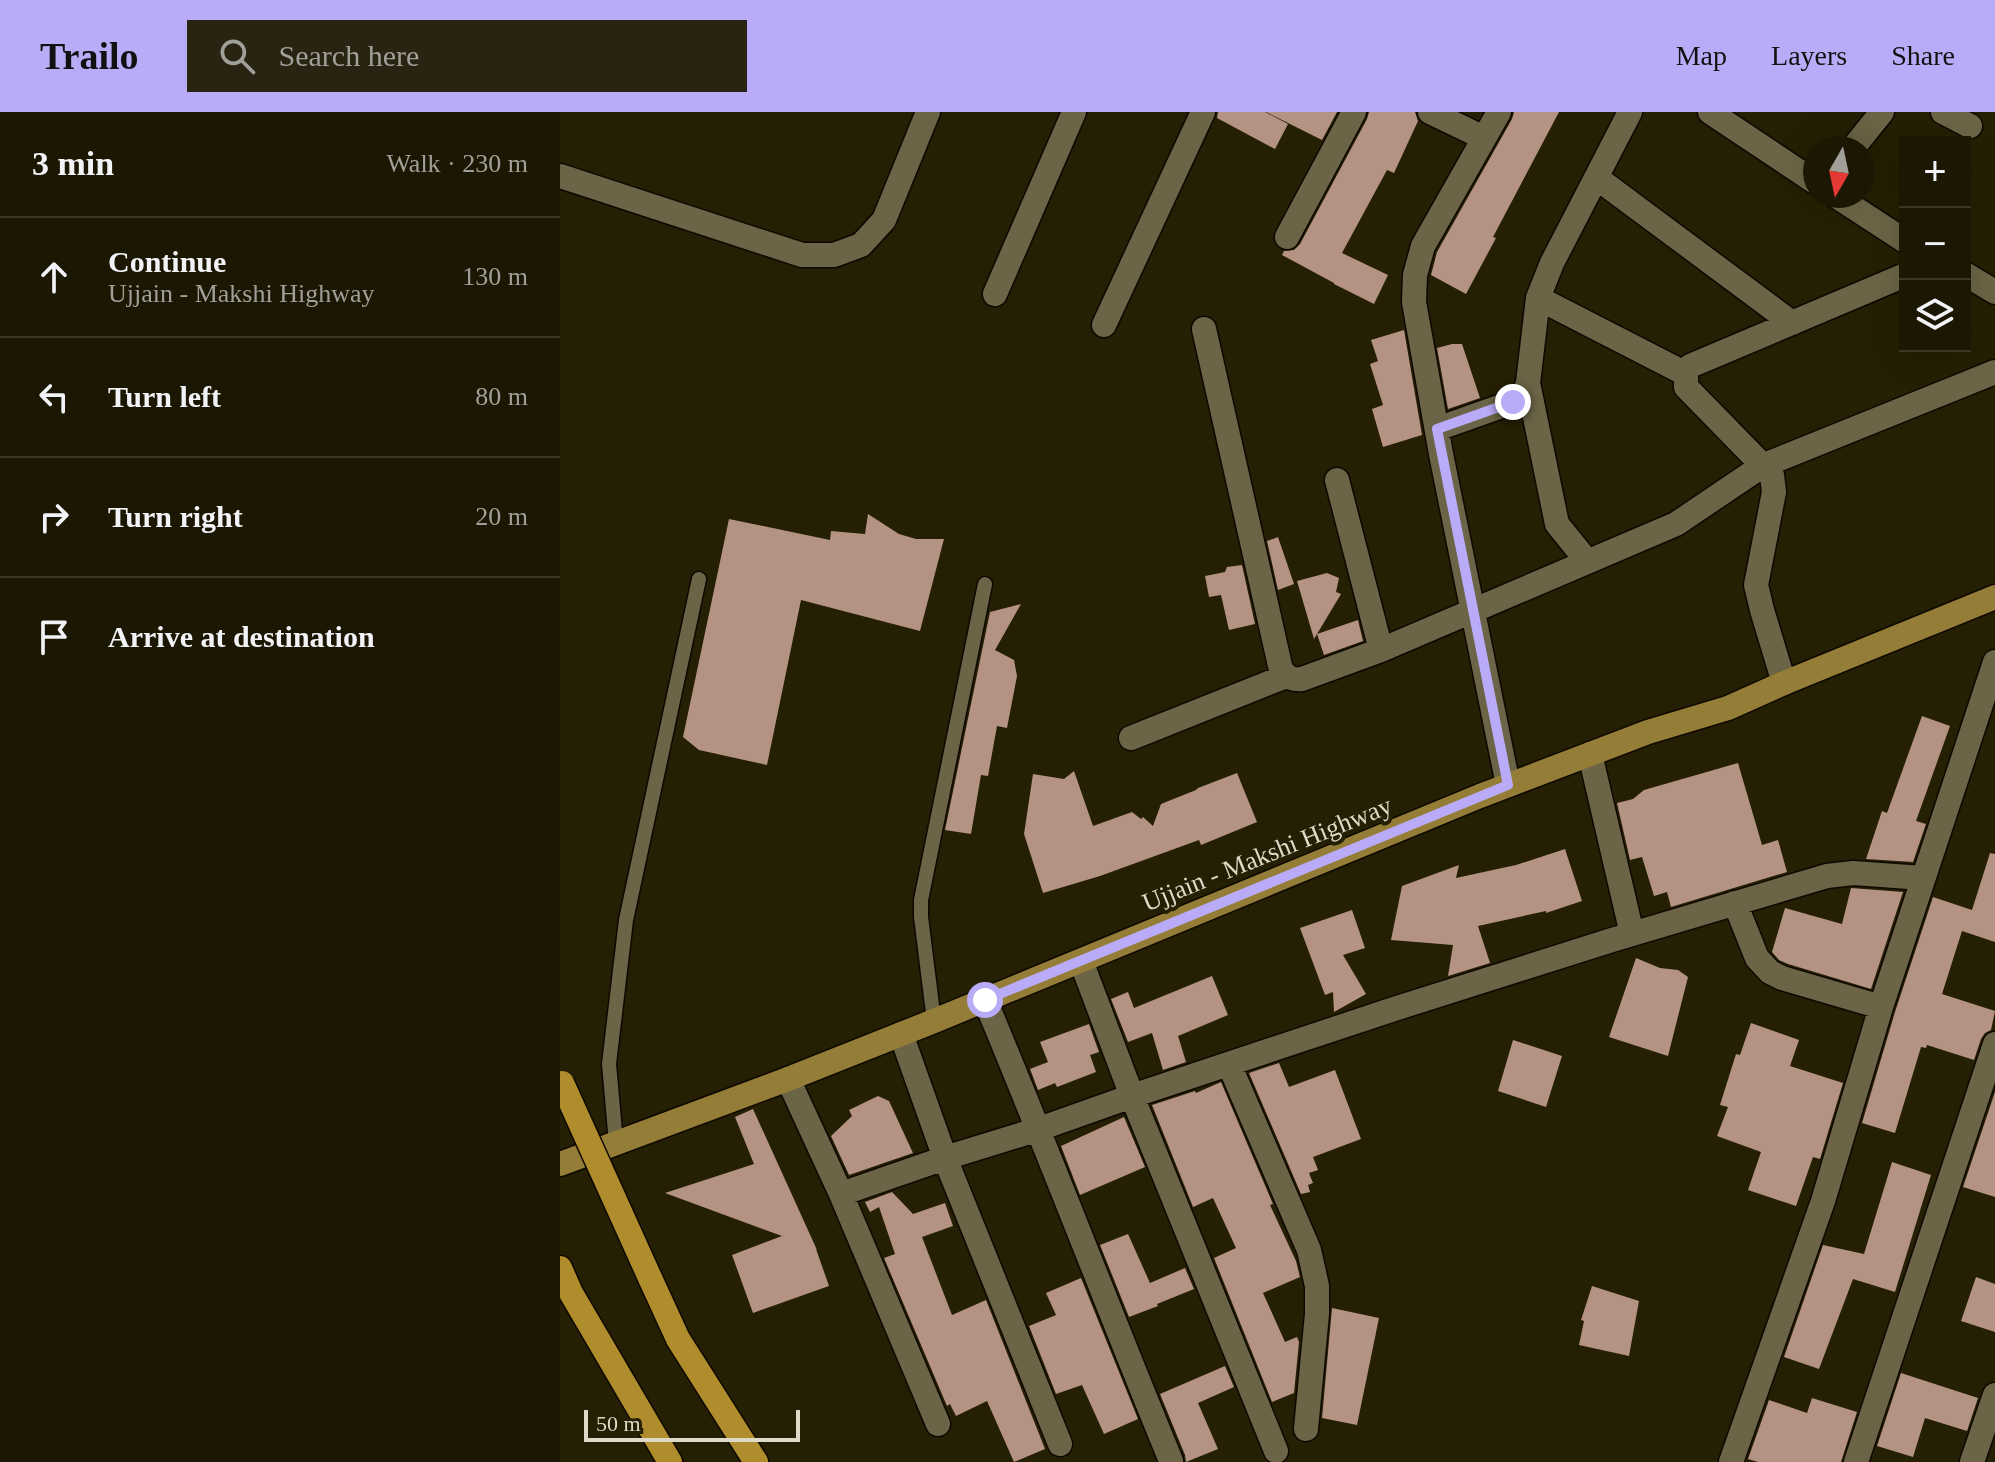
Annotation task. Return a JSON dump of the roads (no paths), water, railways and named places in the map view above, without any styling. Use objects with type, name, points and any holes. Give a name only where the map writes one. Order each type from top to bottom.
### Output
[{"type":"highway","points":[[561,1080],[678,1339],[756,1462]]},
{"type":"highway","points":[[560,1268],[571,1293],[670,1462]]},
{"type":"main road","name":"Ujjain - Makshi Highway","points":[[560,1164],[934,1021],[1508,785],[1648,732],[1728,708],[1995,597]]},
{"type":"street","points":[[560,176],[802,255],[834,255],[861,245],[884,220],[928,112]]},
{"type":"street","points":[[995,294],[1074,112]]},
{"type":"street","points":[[1104,325],[1203,112]]},
{"type":"street","points":[[1287,237],[1354,112]]},
{"type":"street","points":[[1430,112],[1484,138]]},
{"type":"street","points":[[1499,112],[1423,246],[1415,275],[1414,302],[1508,785]]},
{"type":"street","points":[[1437,429],[1513,402],[1523,395],[1528,383],[1538,298],[1552,263],[1630,112]]},
{"type":"street","points":[[1710,112],[1803,174]]},
{"type":"street","points":[[1863,136],[1882,112]]},
{"type":"street","points":[[1943,112],[1970,126]]},
{"type":"street","points":[[1597,178],[1792,323]]},
{"type":"street","points":[[1855,208],[1899,237]]},
{"type":"street","points":[[1784,683],[1756,585],[1774,492],[1772,475],[1686,387],[1686,374],[1690,366],[1899,278]]},
{"type":"street","points":[[1971,278],[1995,292]]},
{"type":"street","points":[[1538,298],[1686,374]]},
{"type":"street","points":[[1204,329],[1281,670],[1294,680],[1381,650],[1676,524],[1762,466],[1995,372]]},
{"type":"street","points":[[1528,383],[1557,524],[1587,561]]},
{"type":"street","points":[[1337,480],[1381,650]]},
{"type":"street","points":[[1731,1462],[1823,1201],[1881,1007],[1995,662]]},
{"type":"street","points":[[1131,738],[1286,676]]},
{"type":"street","points":[[1590,754],[1632,934]]},
{"type":"street","points":[[841,1194],[1406,1005],[1827,876],[1853,873],[1923,878]]},
{"type":"street","points":[[1735,903],[1757,958],[1770,972],[1881,1007]]},
{"type":"street","points":[[1081,961],[1132,1096],[1276,1451]]},
{"type":"street","points":[[985,1000],[1171,1461]]},
{"type":"street","points":[[901,1034],[945,1158],[1060,1444]]},
{"type":"street","points":[[1856,1462],[1995,1044]]},
{"type":"street","points":[[1229,1064],[1309,1250],[1317,1286],[1306,1429]]},
{"type":"street","points":[[788,1079],[841,1194],[938,1424]]},
{"type":"street","points":[[1972,1462],[1995,1395]]},
{"type":"lane","points":[[616,1143],[609,1064],[626,920],[699,579]]},
{"type":"lane","points":[[934,1021],[921,900],[985,584]]}]
